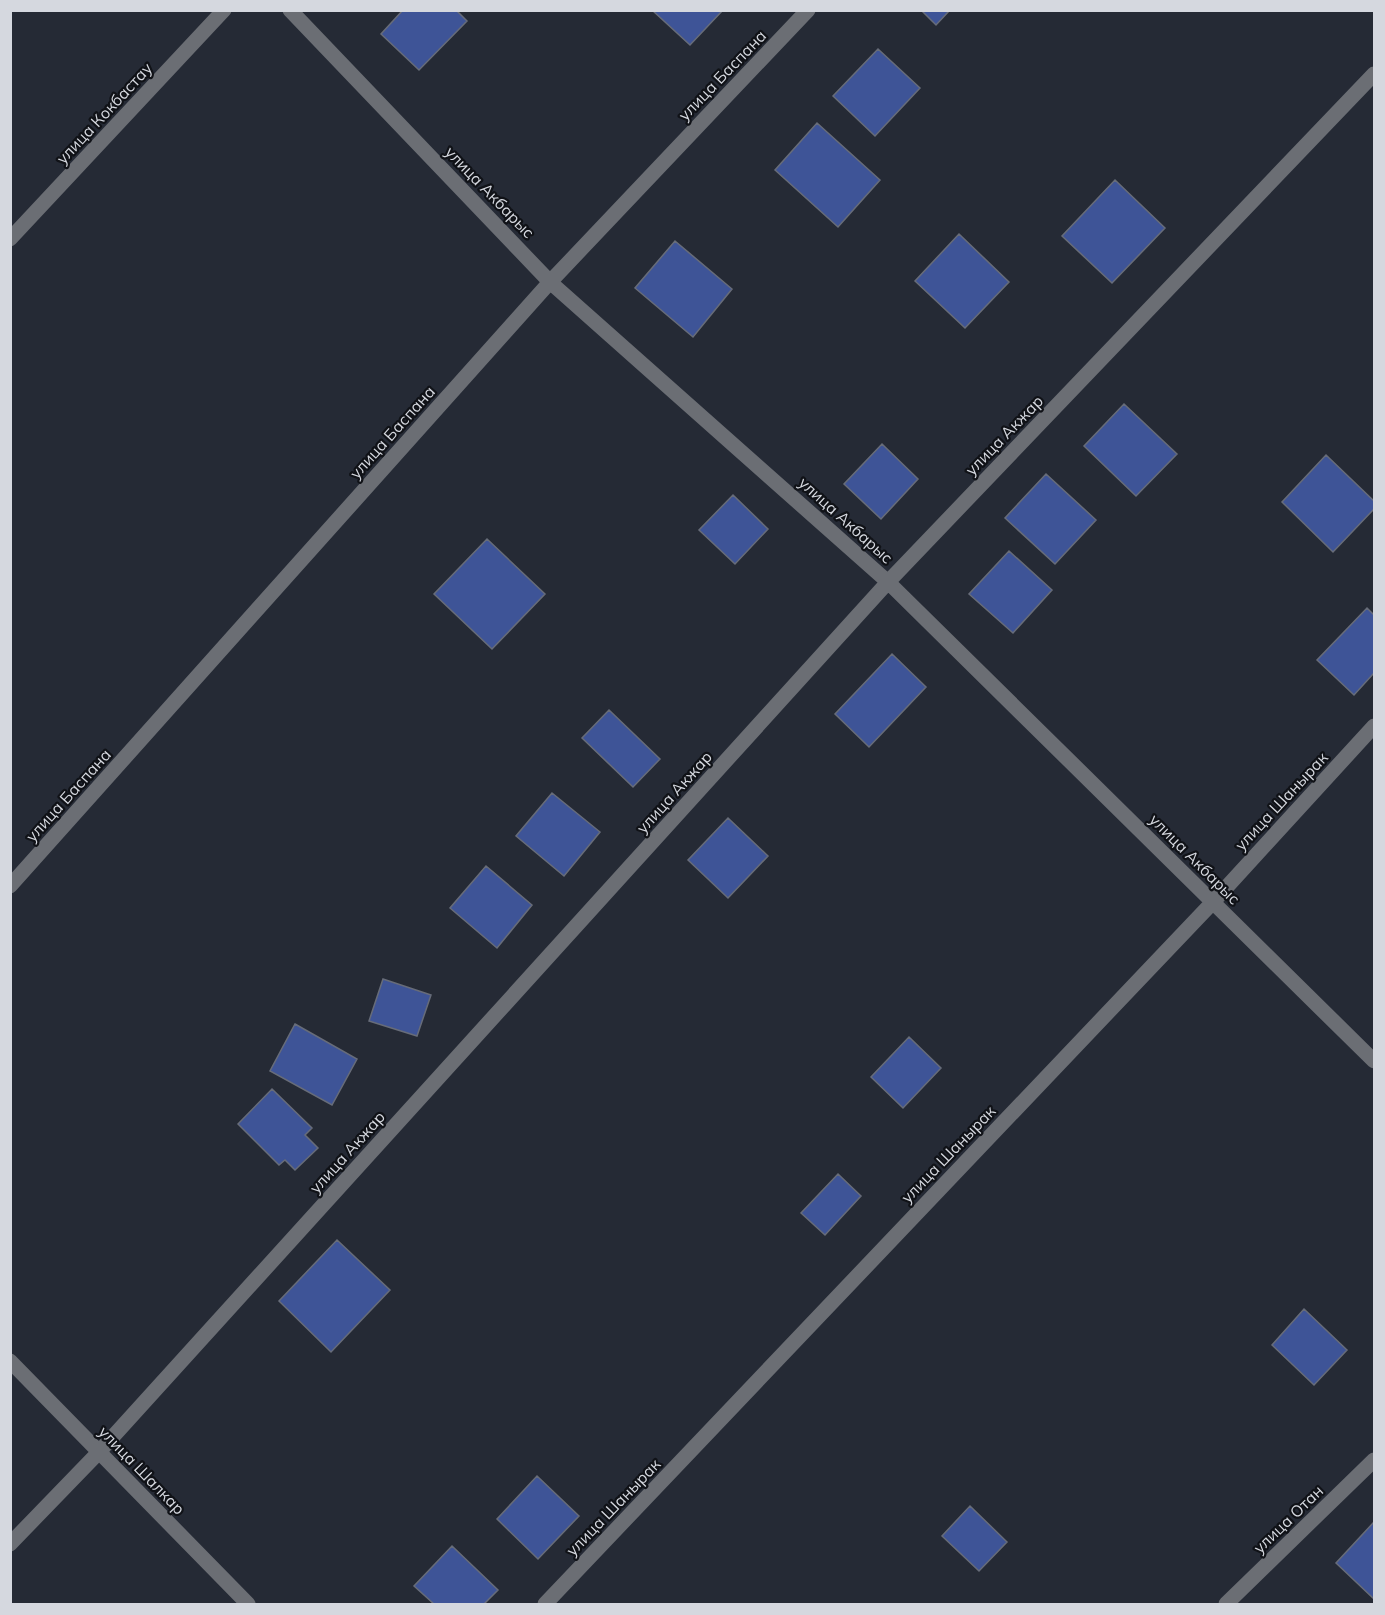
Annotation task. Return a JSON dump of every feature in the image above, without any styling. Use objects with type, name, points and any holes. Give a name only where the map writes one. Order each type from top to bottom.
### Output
[{"type":"street","name":"улица Кокбастау","points":[[10,239],[224,10]]},
{"type":"street","name":"улица Акбарыс","points":[[290,10],[550,282],[888,582],[1374,1061]]},
{"type":"street","name":"улица Баспана","points":[[10,886],[550,282],[808,10]]},
{"type":"street","name":"улица Акжар","points":[[10,1544],[99,1452],[888,582],[1374,74]]},
{"type":"street","name":"улица Шанырак","points":[[545,1605],[1213,902],[1374,726]]},
{"type":"street","name":"улица Шалкар","points":[[10,1361],[248,1605]]},
{"type":"street","name":"улица Отан","points":[[1226,1605],[1374,1460]]},
{"type":"building","points":[[403,10],[456,10],[467,21],[419,70],[381,34]]},
{"type":"building","points":[[652,10],[723,10],[690,45]]},
{"type":"building","points":[[921,10],[950,10],[936,25]]},
{"type":"building","points":[[878,49],[920,88],[875,136],[833,96]]},
{"type":"building","points":[[817,123],[880,180],[838,227],[775,170]]},
{"type":"building","points":[[1115,180],[1165,228],[1112,283],[1062,236]]},
{"type":"building","points":[[959,234],[1009,282],[965,328],[915,281]]},
{"type":"building","points":[[675,241],[732,289],[693,337],[635,288]]},
{"type":"building","points":[[1124,404],[1177,454],[1136,496],[1084,446]]},
{"type":"building","points":[[882,444],[918,479],[881,519],[844,484]]},
{"type":"building","points":[[1326,455],[1374,501],[1374,509],[1333,552],[1282,502]]},
{"type":"building","points":[[1046,474],[1096,520],[1055,564],[1005,518]]},
{"type":"building","points":[[733,495],[768,529],[735,564],[699,530]]},
{"type":"building","points":[[487,539],[545,594],[492,649],[434,594]]},
{"type":"building","points":[[1009,551],[1052,590],[1013,633],[969,594]]},
{"type":"building","points":[[1367,608],[1374,615],[1374,673],[1354,695],[1317,660]]},
{"type":"building","points":[[892,654],[926,687],[869,747],[835,714]]},
{"type":"building","points":[[609,710],[660,759],[633,787],[582,738]]},
{"type":"building","points":[[552,793],[600,832],[564,876],[516,836]]},
{"type":"building","points":[[728,818],[768,856],[728,898],[688,860]]},
{"type":"building","points":[[486,866],[532,905],[497,948],[450,908]]},
{"type":"building","points":[[383,979],[431,995],[417,1036],[369,1021]]},
{"type":"building","points":[[295,1024],[357,1059],[332,1105],[270,1071]]},
{"type":"building","points":[[909,1037],[941,1068],[903,1108],[871,1077]]},
{"type":"building","points":[[272,1089],[312,1128],[305,1135],[318,1148],[295,1170],[285,1160],[279,1165],[238,1124]]},
{"type":"building","points":[[838,1174],[861,1196],[825,1235],[801,1213]]},
{"type":"building","points":[[337,1240],[390,1290],[331,1352],[279,1301]]},
{"type":"building","points":[[1304,1309],[1347,1350],[1314,1385],[1272,1345]]},
{"type":"building","points":[[537,1476],[579,1516],[538,1559],[497,1519]]},
{"type":"building","points":[[970,1506],[1007,1542],[979,1571],[942,1536]]},
{"type":"building","points":[[1374,1522],[1374,1599],[1336,1563]]},
{"type":"building","points":[[452,1546],[498,1590],[484,1604],[434,1604],[414,1586]]}]
